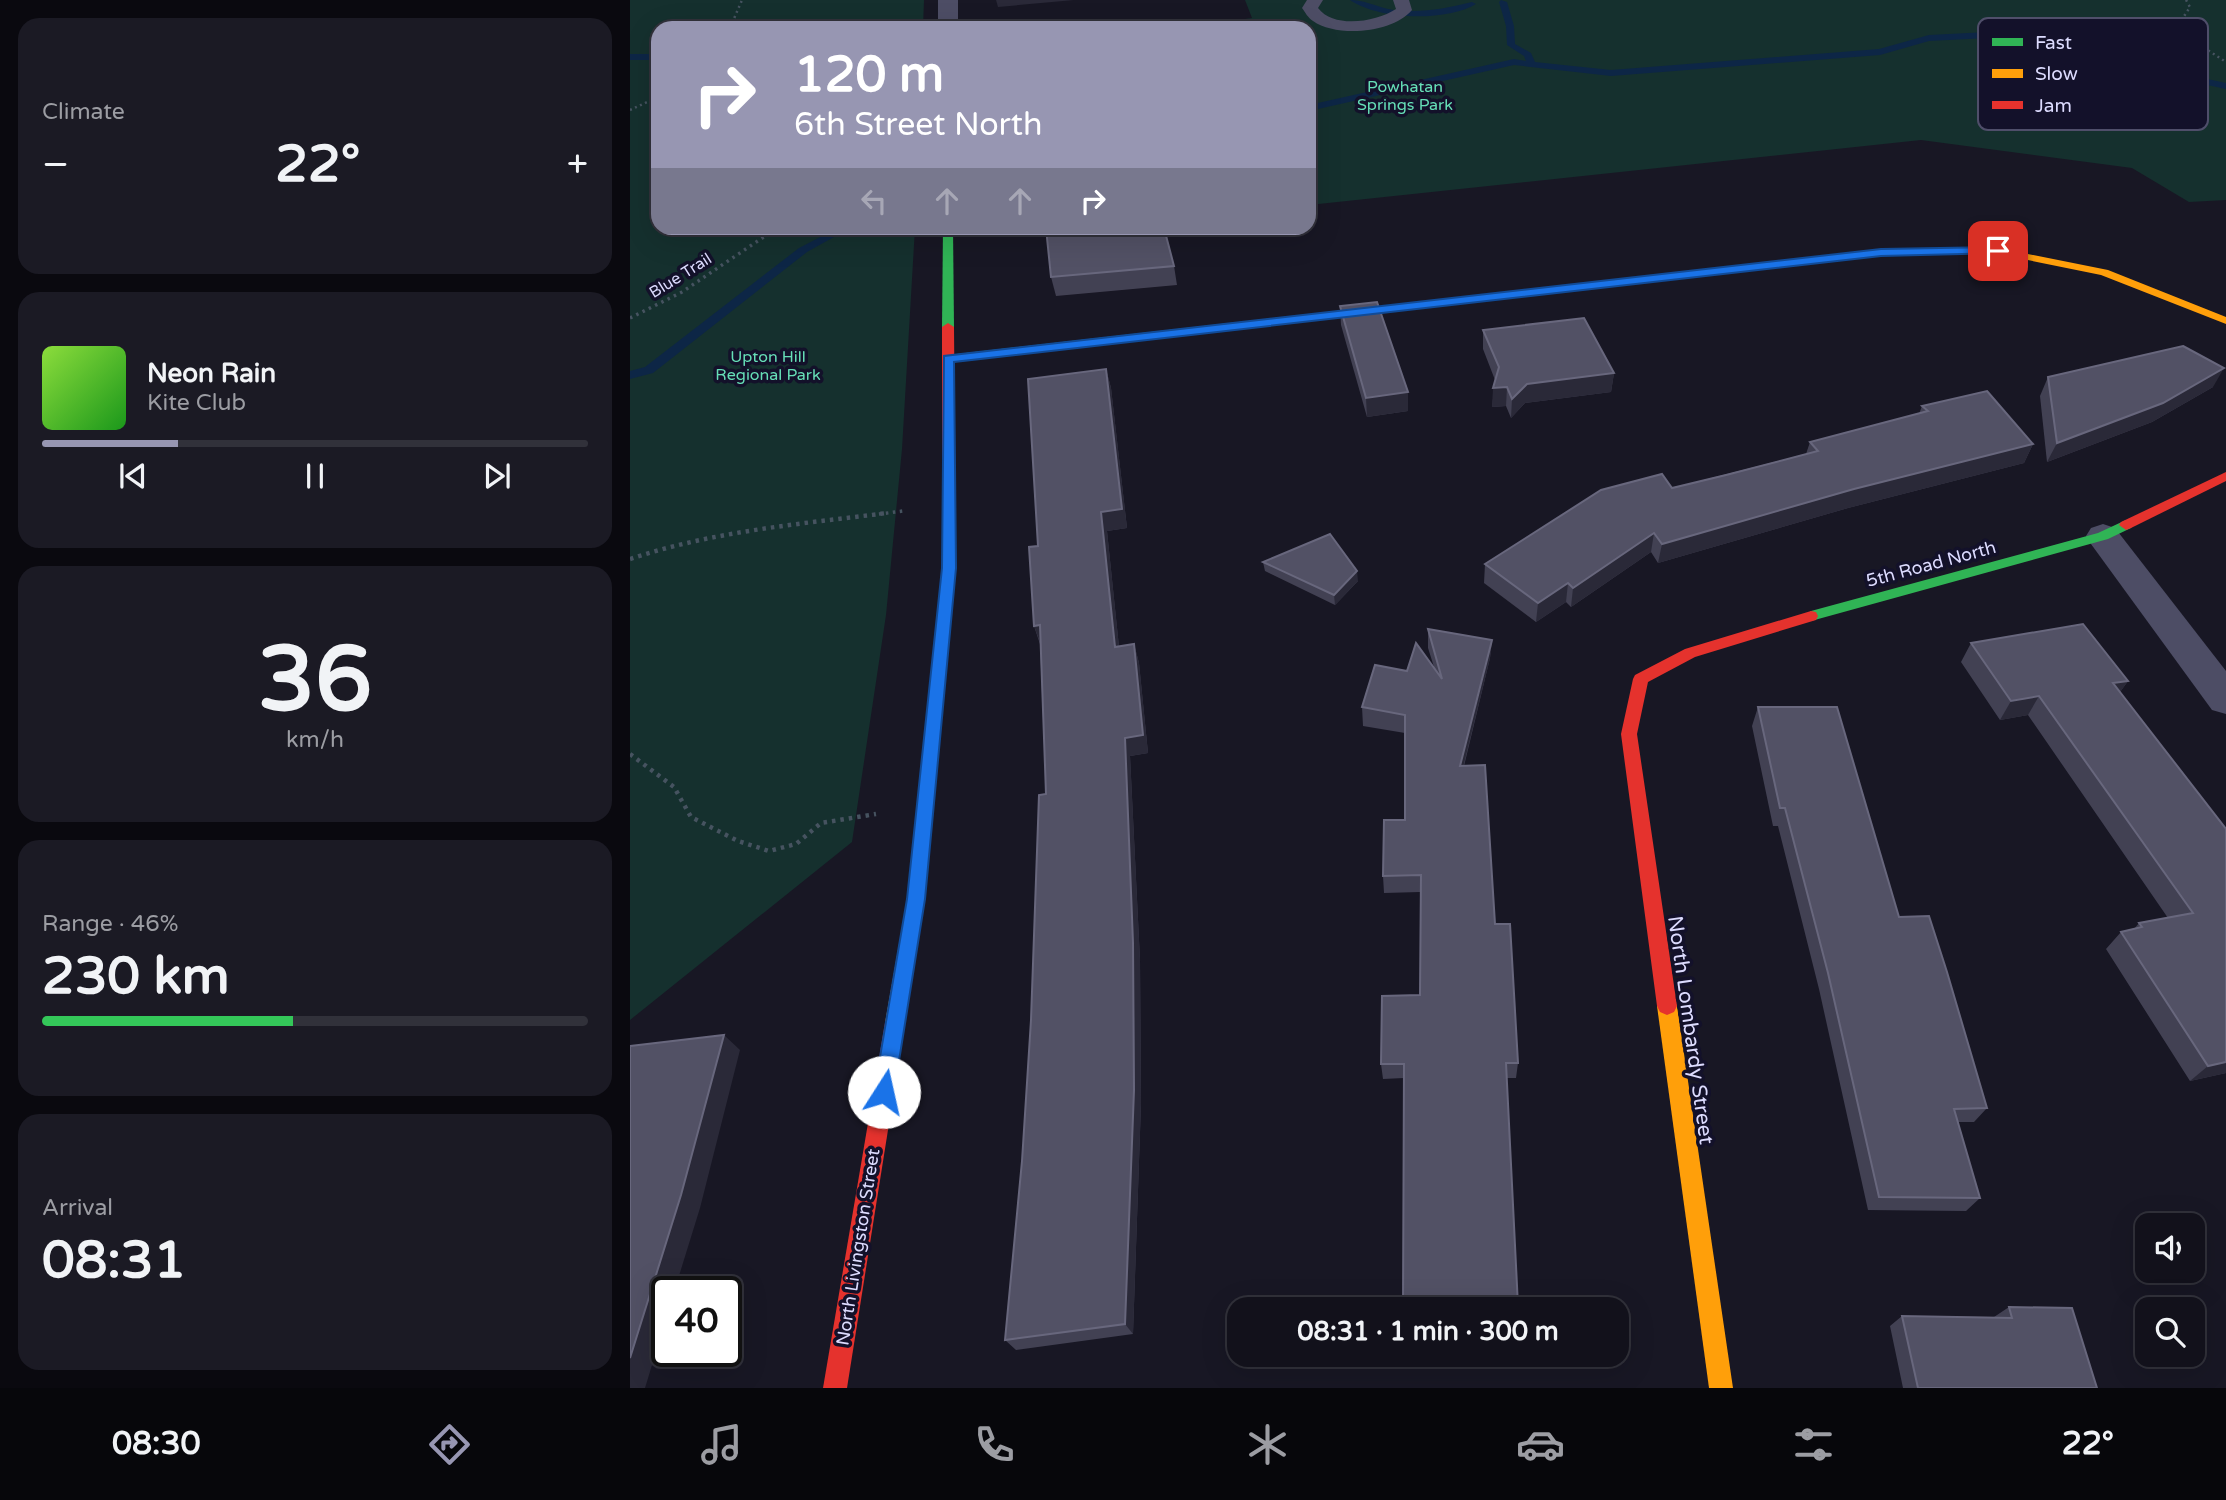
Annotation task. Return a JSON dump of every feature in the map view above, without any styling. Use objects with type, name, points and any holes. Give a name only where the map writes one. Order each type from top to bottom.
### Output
[{"type":"street","points":[[948,0],[948,21]]},
{"type":"street","name":"North Livingston Street","points":[[835,1388],[916,899],[949,568],[948,235]]},
{"type":"street","points":[[948,359],[1881,252],[1998,251],[2104,272],[2226,321]]},
{"type":"street","name":"5th Road North","points":[[1641,679],[1690,653],[1766,629],[2103,536],[2226,476]]},
{"type":"street","points":[[2103,536],[2226,699]]},
{"type":"street","name":"North Lombardy Street","points":[[1641,679],[1629,734],[1721,1388]]},
{"type":"lane","points":[[1313,1],[1310,8],[1320,18],[1357,25],[1387,21],[1398,16],[1404,10],[1401,0]]},
{"type":"path","points":[[733,21],[742,0]]},
{"type":"path","points":[[2183,18],[2190,7],[2186,0]]},
{"type":"path","points":[[2208,50],[2226,62]]},
{"type":"path","points":[[630,110],[651,100]]},
{"type":"path","name":"Blue Trail","points":[[630,318],[682,292],[767,235]]},
{"type":"path","points":[[630,559],[729,533],[949,505]]},
{"type":"path","points":[[630,754],[674,787],[691,817],[738,841],[769,851],[796,844],[821,823],[925,807]]},
{"type":"green space","name":"Upton Hill Regional Park","points":[[630,0],[924,0],[923,21],[651,21],[651,235],[915,235],[902,449],[886,615],[852,842],[630,1020]]},
{"type":"green space","name":"Powhatan Springs Park","points":[[1245,0],[2226,0],[2226,200],[2189,202],[2132,168],[1921,140],[1316,204],[1316,21],[1245,19],[1252,18]]},
{"type":"building","points":[[1047,235],[1166,235],[1174,266],[1051,277]]},
{"type":"building","points":[[1377,302],[1408,392],[1366,398],[1340,306]]},
{"type":"building","points":[[1584,318],[1614,373],[1527,384],[1512,399],[1507,387],[1493,388],[1499,367],[1483,330]]},
{"type":"building","points":[[2183,346],[2224,368],[2163,403],[2057,443],[2048,377]]},
{"type":"building","points":[[1106,369],[1122,509],[1101,512],[1115,647],[1134,644],[1143,735],[1125,738],[1133,943],[1134,1090],[1125,1324],[1005,1340],[1022,1161],[1031,1020],[1039,795],[1046,794],[1040,625],[1034,626],[1029,547],[1038,546],[1028,379]]},
{"type":"building","points":[[1987,391],[2033,444],[1854,489],[1662,544],[1654,533],[1573,588],[1568,583],[1538,603],[1485,564],[1601,490],[1662,474],[1672,488],[1726,475],[1818,451],[1810,442],[1928,411],[1922,406]]},
{"type":"building","points":[[1330,534],[1357,571],[1334,595],[1263,562]]},
{"type":"building","points":[[2083,624],[2128,681],[2113,683],[2226,829],[2226,1062],[2208,1066],[2121,932],[2142,927],[2139,923],[2193,913],[2039,696],[2011,701],[1971,643]]},
{"type":"building","points":[[1428,629],[1492,640],[1460,766],[1485,765],[1495,924],[1510,924],[1518,1063],[1506,1063],[1518,1297],[1403,1297],[1404,1064],[1381,1064],[1382,996],[1420,995],[1421,875],[1383,876],[1384,820],[1405,820],[1405,715],[1362,707],[1375,665],[1407,671],[1416,643],[1442,679]]},
{"type":"building","points":[[1758,707],[1837,707],[1899,917],[1929,916],[1987,1108],[1954,1109],[1980,1198],[1879,1197],[1828,973],[1785,808],[1780,808]]},
{"type":"building","points":[[724,1035],[681,1195],[656,1276],[651,1276],[651,1291],[630,1358],[630,1046]]},
{"type":"building","points":[[2009,1307],[2072,1308],[2097,1388],[1918,1388],[1902,1316],[2012,1318]]},
{"type":"waterway","points":[[1354,0],[1382,10],[1413,14],[1472,4]]},
{"type":"waterway","points":[[1503,2],[1510,26],[1511,45],[1528,55],[1532,64]]},
{"type":"waterway","points":[[1316,106],[1514,62],[1611,73],[1880,52],[1929,38],[1978,36]]},
{"type":"waterway","points":[[630,57],[651,57]]},
{"type":"waterway","points":[[2208,82],[2226,86]]},
{"type":"waterway","points":[[630,375],[649,370],[803,250],[832,235]]},
{"type":"traffic: fast","points":[[948,235],[948,327]]},
{"type":"traffic: fast","points":[[948,359],[1390,308]]},
{"type":"traffic: fast","points":[[1811,616],[2103,536],[2126,525]]},
{"type":"traffic: slow","points":[[1948,251],[1998,251],[2104,272],[2226,321]]},
{"type":"traffic: slow","points":[[895,1023],[916,899],[933,730]]},
{"type":"traffic: slow","points":[[1667,1006],[1721,1388]]},
{"type":"traffic: jam","points":[[1390,308],[1881,252],[1948,251]]},
{"type":"traffic: jam","points":[[933,730],[949,568],[948,327]]},
{"type":"traffic: jam","points":[[2126,525],[2226,476]]},
{"type":"traffic: jam","points":[[1667,1006],[1629,734],[1641,679],[1690,653],[1811,616]]},
{"type":"traffic: jam","points":[[835,1388],[895,1023]]},
{"type":"route","points":[[884,1092],[916,899],[949,568],[948,359],[1881,252],[1998,251]]}]
